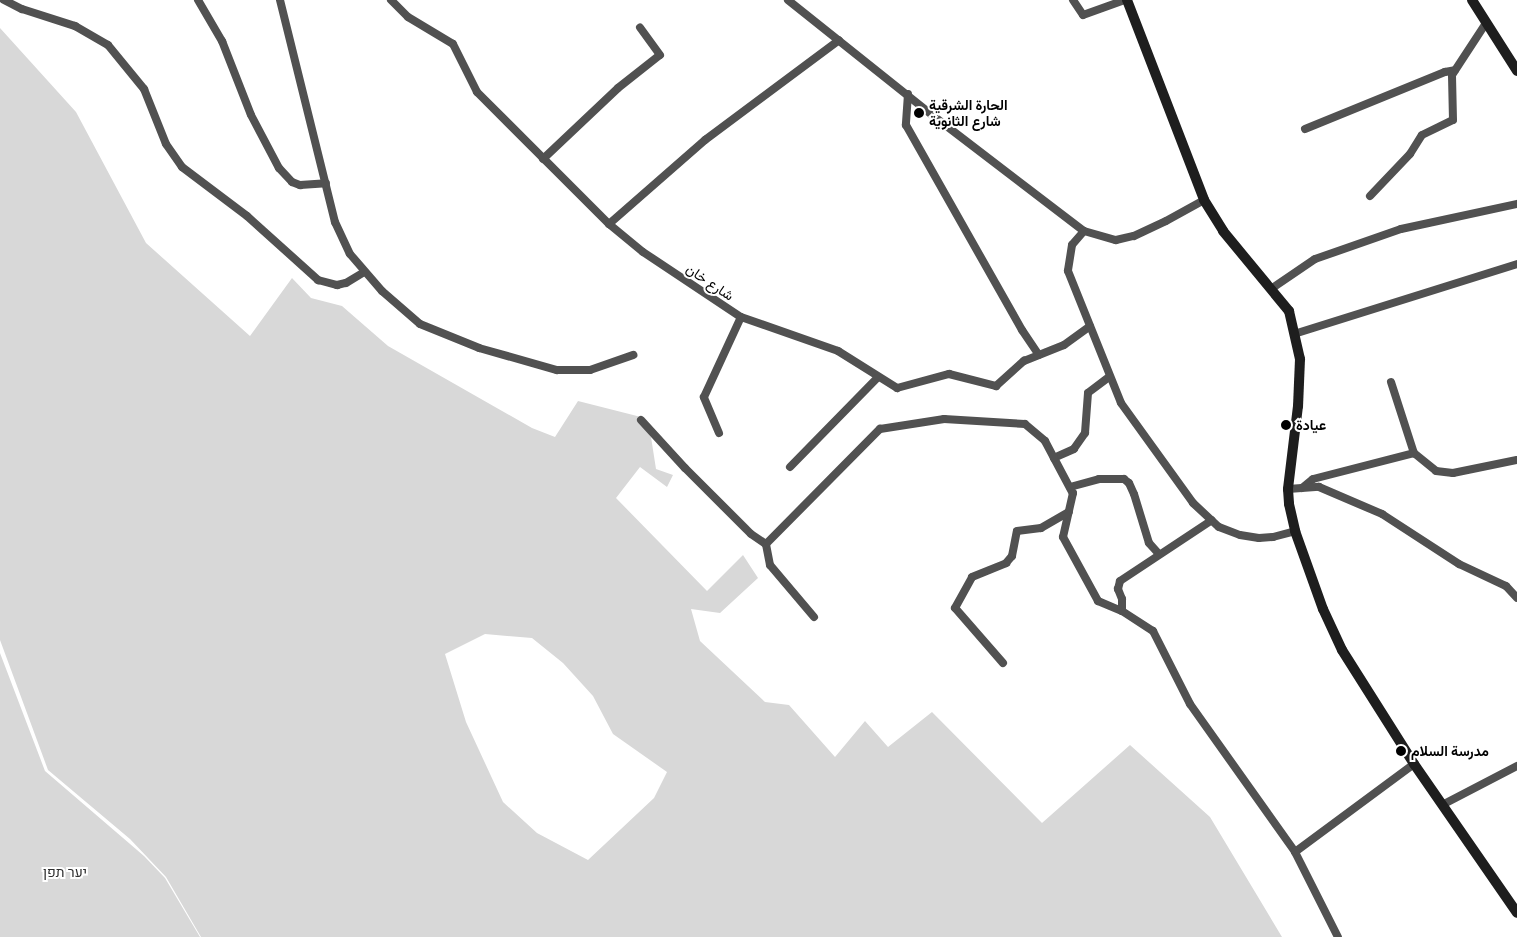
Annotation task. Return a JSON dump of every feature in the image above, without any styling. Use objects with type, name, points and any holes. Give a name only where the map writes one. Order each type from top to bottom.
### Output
[{"type":"street","points":[[4,0],[22,9],[75,26],[108,45],[144,89],[166,144],[182,167],[235,205],[318,280],[337,285],[346,283],[364,272]]},
{"type":"street","points":[[198,0],[222,41],[251,115],[279,168],[292,182],[300,185],[326,183]]},
{"type":"street","points":[[280,0],[340,234],[350,254],[364,272],[398,306],[420,324],[479,348],[557,370],[590,370],[633,355]]},
{"type":"street","name":"شارع خان","points":[[391,0],[408,17],[453,44],[477,92],[609,224],[643,252],[741,318],[838,351],[897,388],[948,374],[996,386],[1024,361],[1064,345],[1090,326]]},
{"type":"street","points":[[788,0],[1084,231],[1116,240],[1125,238],[1166,221],[1204,200]]},
{"type":"street","points":[[1073,0],[1083,14],[1126,0],[1204,200],[1223,231],[1289,311],[1300,359],[1298,406],[1288,489],[1295,531],[1323,609],[1342,650],[1414,764],[1517,913]]},
{"type":"street","points":[[1472,0],[1517,71]]},
{"type":"street","points":[[1479,0],[1517,60]]},
{"type":"street","points":[[1370,196],[1410,154],[1422,135],[1453,120],[1452,75],[1486,23]]},
{"type":"street","points":[[543,159],[618,88],[660,55],[640,27]]},
{"type":"street","points":[[609,224],[705,140],[839,40]]},
{"type":"street","points":[[1305,129],[1444,72],[1455,70]]},
{"type":"street","points":[[908,94],[906,125],[1022,330],[1039,355]]},
{"type":"street","points":[[1271,289],[1315,259],[1402,229],[1517,204]]},
{"type":"street","points":[[1084,231],[1072,244],[1068,271],[1121,403],[1193,503],[1219,527],[1240,535],[1258,538],[1274,537],[1295,531]]},
{"type":"street","points":[[1294,334],[1517,264]]},
{"type":"street","points":[[719,433],[704,396],[741,318]]},
{"type":"street","points":[[790,467],[878,377]]},
{"type":"street","points":[[1054,458],[1074,449],[1085,432],[1088,393],[1109,377]]},
{"type":"street","points":[[1391,382],[1414,453],[1436,471],[1453,473],[1517,460]]},
{"type":"street","points":[[766,544],[880,429],[944,419],[1025,424],[1045,441],[1073,493],[1063,538],[1098,600],[1122,611],[1153,631],[1190,704],[1295,852],[1338,937]]},
{"type":"street","points":[[641,420],[698,482],[751,534],[766,544],[770,565],[814,617]]},
{"type":"street","points":[[1302,488],[1313,479],[1414,453]]},
{"type":"street","points":[[1070,487],[1099,479],[1124,479],[1129,483],[1134,494],[1149,543],[1159,554]]},
{"type":"street","points":[[1288,489],[1319,487],[1382,514],[1459,564],[1506,586],[1517,598]]},
{"type":"street","points":[[1003,663],[955,608],[972,577],[1006,563],[1012,556],[1017,530],[1041,528],[1069,512]]},
{"type":"street","points":[[1122,611],[1122,599],[1118,589],[1120,581],[1159,554],[1196,533],[1212,520]]},
{"type":"street","points":[[1295,852],[1414,764]]},
{"type":"street","points":[[1442,805],[1517,766]]},
{"type":"green space","points":[[0,28],[76,112],[146,243],[250,336],[292,278],[311,298],[342,306],[388,346],[532,428],[555,437],[578,401],[641,417],[651,437],[656,469],[673,475],[667,487],[640,467],[616,498],[707,591],[743,555],[758,578],[720,613],[691,609],[700,641],[765,702],[789,705],[835,757],[865,721],[888,747],[932,712],[1042,823],[1130,745],[1210,817],[1282,937],[201,937],[166,877],[130,839],[48,770],[0,640]],"holes":[[[485,634],[532,638],[563,663],[593,696],[613,734],[667,772],[654,798],[588,860],[537,833],[503,802],[466,722],[445,654]]]},
{"type":"green space","name":"יער תפן","points":[[0,653],[45,771],[144,856],[165,878],[200,937],[0,937]]},
{"type":"place","name":"الحارة الشرقية شارع الثانوية","points":[[919,113]]},
{"type":"place","name":"عيادة","points":[[1286,425]]},
{"type":"place","name":"مدرسة السلام","points":[[1401,751]]}]
